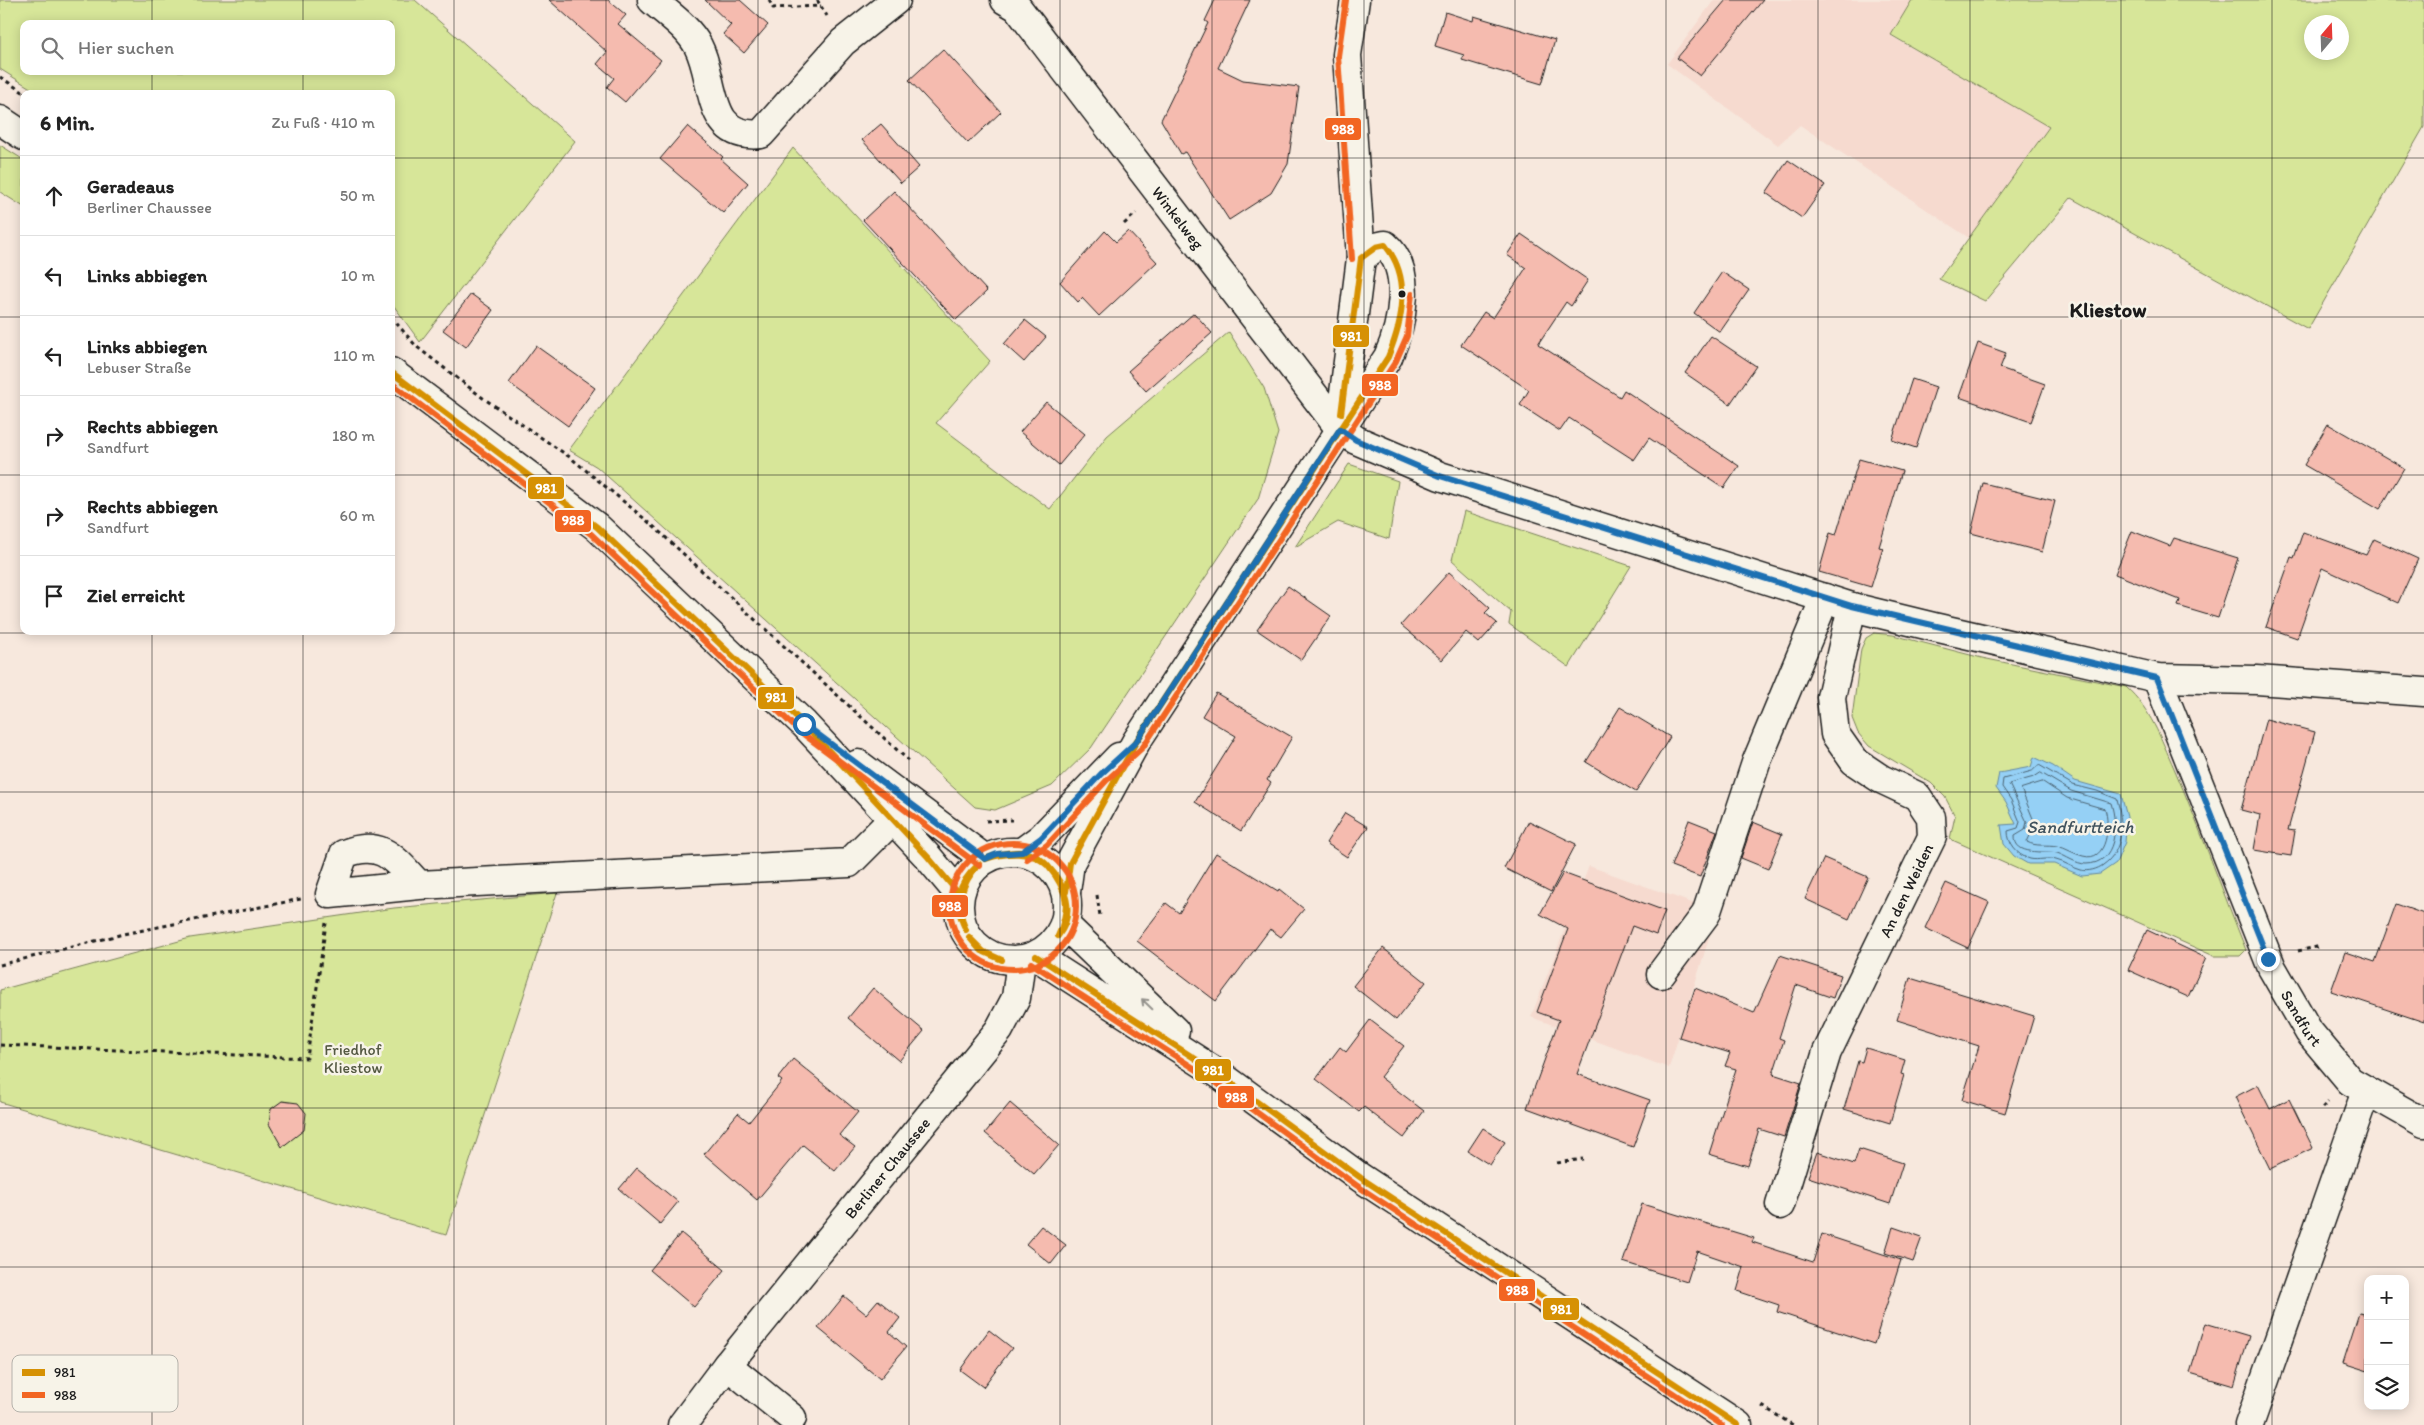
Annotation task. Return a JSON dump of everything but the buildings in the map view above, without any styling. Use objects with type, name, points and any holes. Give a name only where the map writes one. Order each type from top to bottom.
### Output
[{"type":"street","points":[[652,0],[683,27],[698,46],[712,95],[723,122],[732,132],[747,136],[761,134],[843,42],[896,0]]},
{"type":"street","points":[[1340,429],[1361,258],[1348,55],[1355,0]]},
{"type":"street","name":"Winkelweg","points":[[1012,2],[1340,429]]},
{"type":"street","points":[[0,120],[20,133]]},
{"type":"street","points":[[1066,892],[1070,863],[1136,742],[1388,357],[1398,334],[1403,294],[1395,254],[1384,245],[1376,247],[1361,258]]},
{"type":"street","points":[[395,375],[597,528],[804,724],[959,894]]},
{"type":"street","points":[[1340,429],[1356,440],[1440,476],[1852,606],[2157,678],[2257,680],[2424,692]]},
{"type":"street","points":[[1661,974],[1706,914],[1756,763],[1825,598]]},
{"type":"street","name":"An den Weiden","points":[[1780,1205],[1828,1052],[1932,837],[1930,817],[1917,796],[1881,779],[1854,761],[1835,734],[1831,697],[1852,606]]},
{"type":"street","name":"Sandfurt","points":[[2157,678],[2272,968],[2308,1032],[2350,1081],[2424,1123]]},
{"type":"street","points":[[804,724],[985,859]]},
{"type":"street","points":[[1022,852],[1041,838],[1101,774],[1136,742]]},
{"type":"street","points":[[419,885],[388,853],[358,848],[344,854],[330,894],[419,885],[849,863],[892,820]]},
{"type":"street","points":[[1022,852],[1037,857],[1050,866],[1060,878],[1068,903],[1064,924],[1058,937],[1048,948],[1029,958],[1006,960],[991,956],[978,948],[968,938],[961,924],[958,909],[959,894],[964,880],[973,868],[985,859],[997,854],[1022,852]]},
{"type":"street","points":[[1064,924],[1219,1074]]},
{"type":"street","points":[[1029,958],[1219,1074],[1361,1178],[1738,1425]]},
{"type":"street","name":"Berliner Chaussee","points":[[682,1425],[727,1365],[999,1030],[1016,998],[1029,958]]},
{"type":"street","points":[[2249,1425],[2366,1091]]},
{"type":"street","points":[[727,1365],[792,1418]]},
{"type":"path","points":[[769,0],[773,8],[821,6]]},
{"type":"path","points":[[0,77],[20,90]]},
{"type":"path","points":[[395,322],[417,347],[483,398],[571,458],[652,525],[912,765]]},
{"type":"path","points":[[977,821],[1008,821],[1017,818]]},
{"type":"path","points":[[1097,893],[1101,922]]},
{"type":"path","points":[[0,965],[124,934],[330,894],[307,1058],[0,1045]]},
{"type":"path","points":[[1557,1164],[1583,1159]]},
{"type":"shaded area","points":[[1714,0],[1912,0],[1891,36],[2049,127],[1969,238],[1800,125],[1778,145],[1667,64]]},
{"type":"shaded area","points":[[1589,866],[1717,912],[1669,1068],[1531,1017]]},
{"type":"green space","points":[[0,0],[415,0],[575,141],[420,342],[395,308],[395,90],[34,90],[0,69]]},
{"type":"green space","points":[[1912,0],[2424,0],[2424,127],[2308,329],[2071,198],[1985,301],[1939,279],[2049,127],[1891,35]]},
{"type":"green space","points":[[0,145],[20,158],[20,204],[0,192]]},
{"type":"green space","points":[[793,148],[990,361],[936,423],[1050,509],[1107,436],[1229,332],[1264,388],[1278,433],[1258,499],[1091,748],[1052,786],[995,810],[975,807],[597,467],[569,450]]},
{"type":"green space","points":[[1349,464],[1398,481],[1389,539],[1338,522],[1295,547]]},
{"type":"green space","points":[[1464,511],[1631,566],[1569,667],[1509,624],[1511,612],[1452,560]]},
{"type":"green space","points":[[1874,633],[1893,635],[1982,658],[2126,687],[2142,704],[2159,735],[2193,813],[2246,950],[2240,956],[2214,956],[1950,839],[1955,816],[1945,797],[1931,783],[1869,746],[1858,733],[1852,718],[1861,649],[1866,638]]},
{"type":"green space","name":"Friedhof Kliestow","points":[[557,893],[446,1235],[0,1102],[0,990],[190,938],[394,908]]},
{"type":"water","name":"Sandfurtteich","points":[[2034,757],[2053,766],[2075,781],[2121,794],[2127,817],[2125,842],[2116,863],[2100,874],[2082,876],[2054,864],[2028,864],[2014,856],[2004,844],[2001,825],[2016,824],[2006,802],[1996,788],[1999,773],[2031,767]]},
{"type":"transit line","name":"988","points":[[1346,0],[1338,56],[1352,259]]},
{"type":"transit line","name":"981","points":[[1066,892],[1070,863],[1136,742],[1388,357],[1401,314],[1402,285],[1399,271],[1385,245],[1376,247],[1361,258]]},
{"type":"transit line","name":"981","points":[[1341,414],[1361,258]]},
{"type":"transit line","name":"988","points":[[1027,859],[1047,845],[1107,780],[1143,747],[1396,361],[1407,336],[1412,294]]},
{"type":"transit line","name":"981","points":[[395,375],[597,527],[804,724],[928,857],[959,894]]},
{"type":"transit line","name":"988","points":[[395,386],[591,534],[798,730],[980,866]]},
{"type":"transit line","name":"988","points":[[1013,843],[1037,848],[1048,853],[1058,861],[1066,871],[1071,882],[1076,906],[1071,930],[1066,941],[1058,951],[1048,959],[1037,964],[1013,969],[989,964],[978,959],[968,951],[960,941],[955,930],[950,906],[955,882],[960,871],[968,861],[978,853],[989,848],[1013,843]]},
{"type":"transit line","name":"981","points":[[985,859],[1010,852],[1018,852],[1034,855],[1048,866]]},
{"type":"transit line","name":"981","points":[[985,859],[1001,855],[1018,854],[1034,857],[1048,866]]},
{"type":"transit line","name":"981","points":[[966,930],[959,911],[959,894],[966,879],[979,864]]},
{"type":"transit line","name":"981","points":[[966,930],[961,912],[962,895],[968,879],[979,864]]},
{"type":"transit line","name":"981","points":[[1048,866],[1060,882],[1066,900],[1067,918],[1058,936]]},
{"type":"transit line","name":"981","points":[[1048,866],[1060,883],[1065,900],[1065,917],[1058,936]]},
{"type":"transit line","name":"981","points":[[969,937],[984,952],[1002,960]]},
{"type":"transit line","name":"981","points":[[969,937],[980,950],[1002,960]]},
{"type":"transit line","name":"981","points":[[1036,956],[1219,1074],[1361,1178],[1738,1425]]},
{"type":"transit line","name":"988","points":[[1031,963],[1214,1081],[1356,1185],[1722,1425]]},
{"type":"district","name":"Kliestow","points":[[2108,309]]},
{"type":"route","points":[[804,724],[985,859],[997,854],[1022,852],[1041,838],[1101,774],[1136,742],[1340,429],[1356,440],[1440,476],[1852,606],[1934,627],[2157,678],[2268,959]]}]
